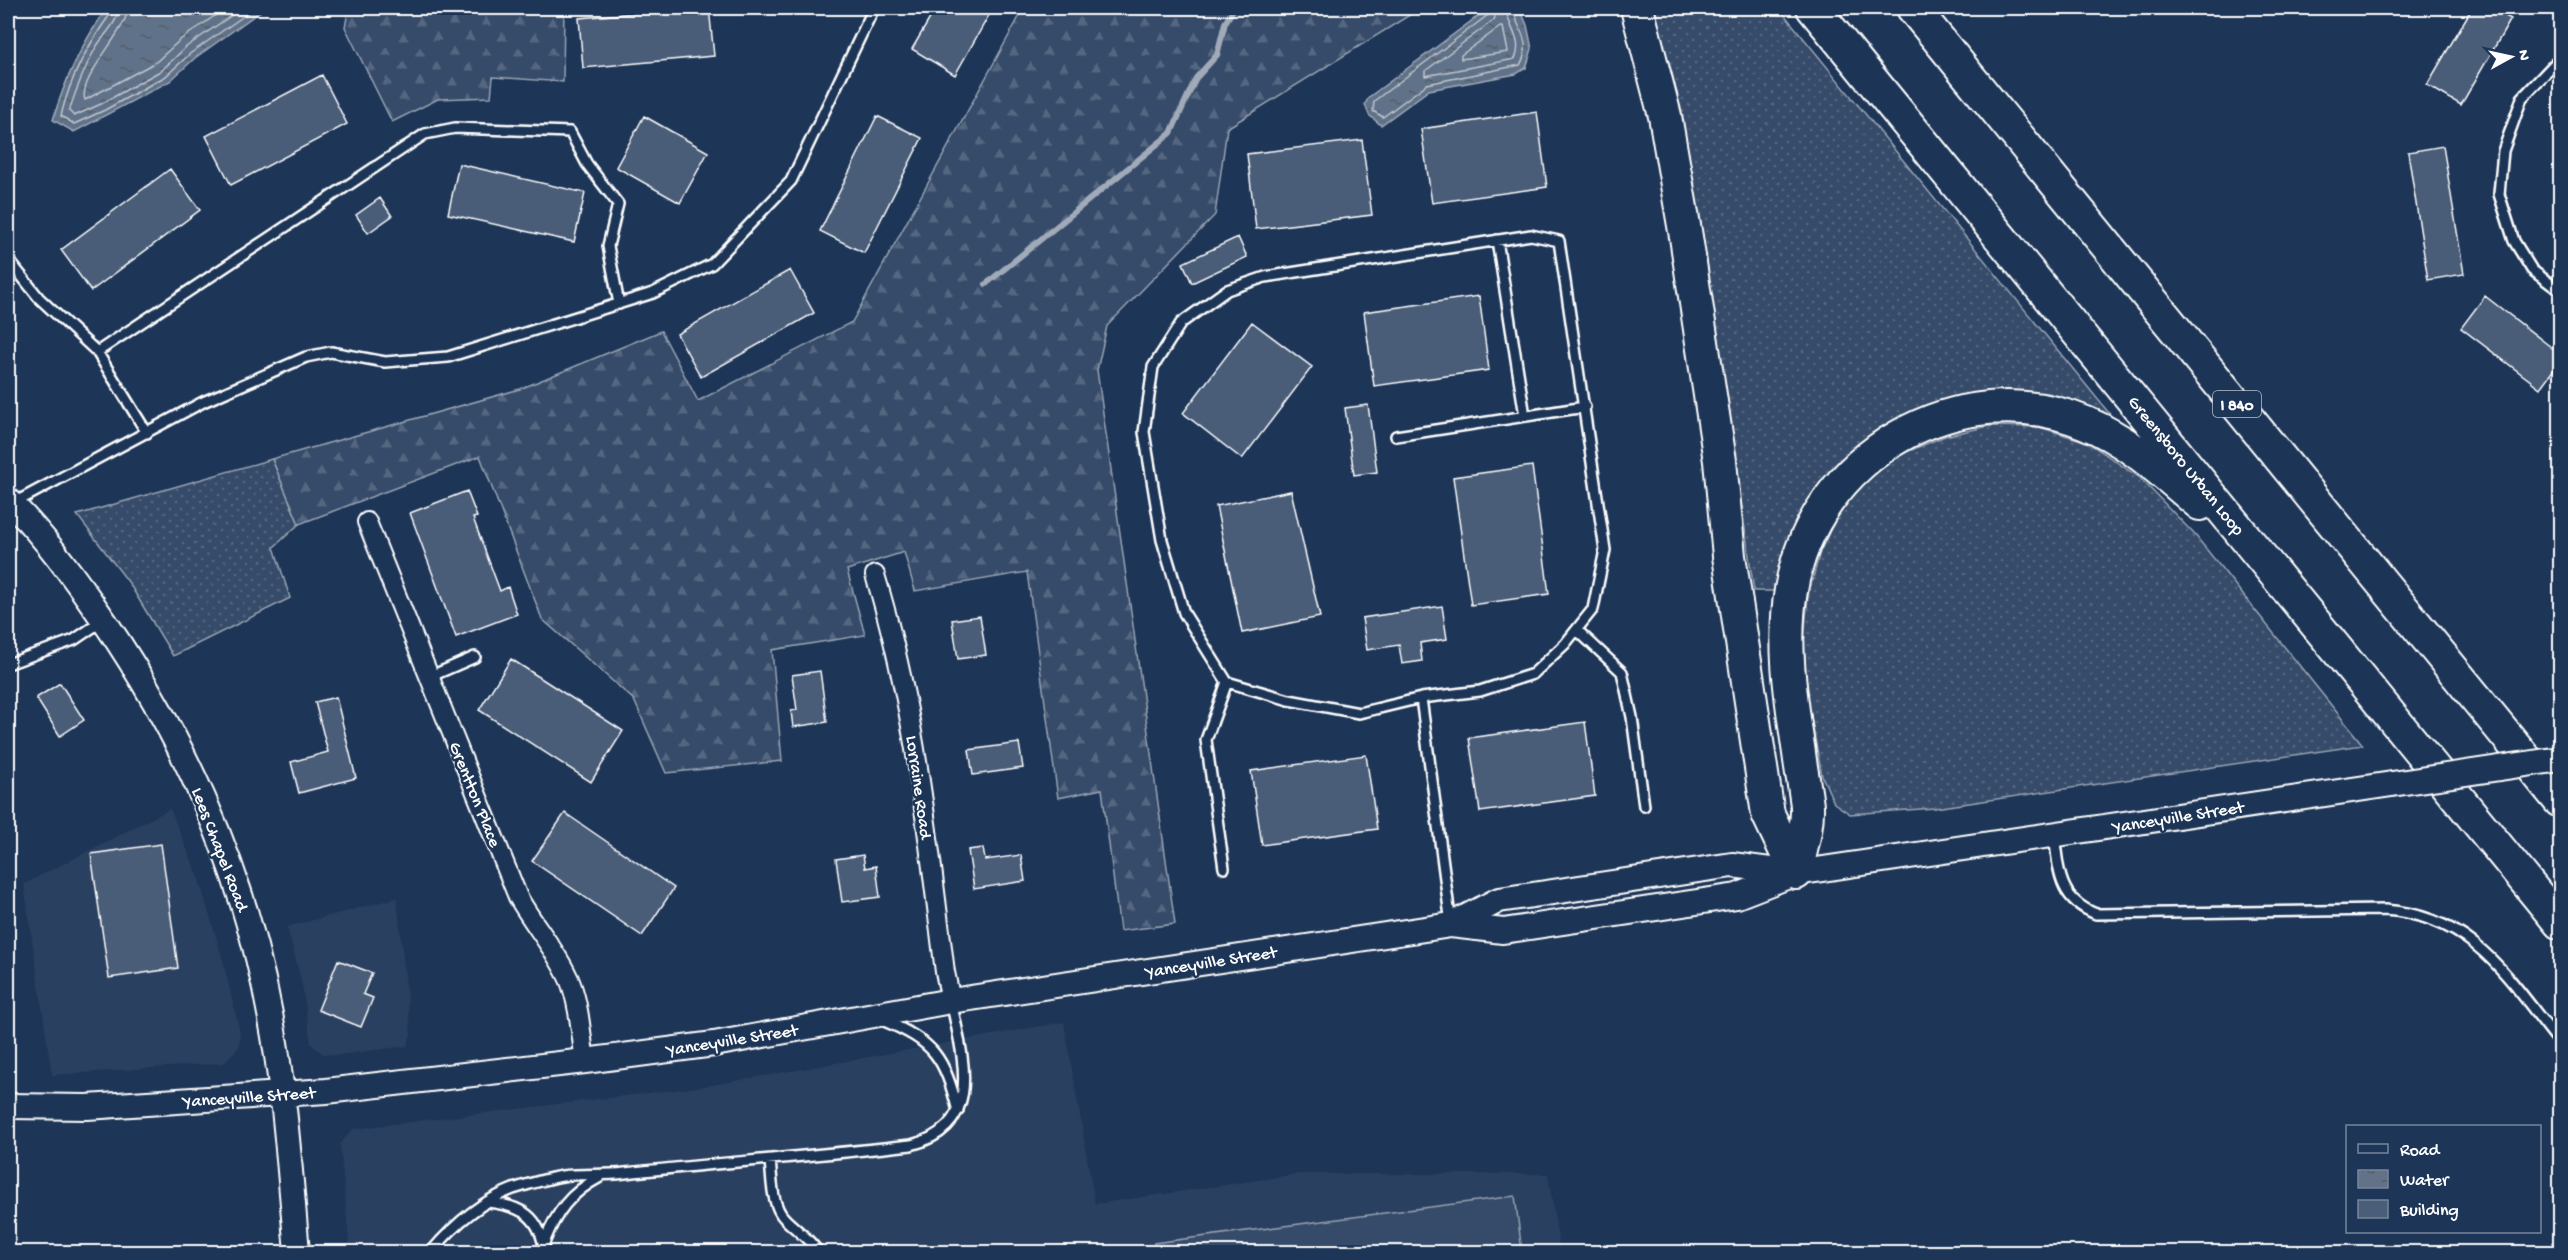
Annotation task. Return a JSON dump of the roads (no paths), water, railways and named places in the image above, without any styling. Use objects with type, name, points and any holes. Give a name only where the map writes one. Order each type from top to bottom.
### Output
[{"type":"highway","points":[[1637,8],[1665,116],[1686,237],[1720,461],[1729,556],[1768,814],[1797,873]]},
{"type":"highway","name":"Greensboro Urban Loop","points":[[1813,8],[2560,923]]},
{"type":"highway","name":"I 840","points":[[1913,8],[2560,801]]},
{"type":"highway","points":[[1797,873],[1807,808],[1788,667],[1788,614],[1791,589],[1800,556],[1817,516],[1848,475],[1888,441],[1933,420],[1983,408],[2009,407],[2061,415],[2085,422],[2130,446],[2261,557]]},
{"type":"main road","name":"Lees Chapel Road","points":[[10,502],[47,544],[104,620],[157,703],[218,833],[250,927],[262,972],[283,1093],[297,1252]]},
{"type":"main road","name":"Yanceyville Street","points":[[8,1106],[87,1107],[326,1091],[714,1044],[951,1001],[1451,925],[1503,931],[1737,896],[1797,873],[2560,759]]},
{"type":"street","name":"Grentton Place","points":[[367,522],[518,897],[535,927],[561,964],[571,984],[585,1061]]},
{"type":"street","name":"Lorraine Road","points":[[875,575],[890,624],[911,720],[945,972],[951,1001]]},
{"type":"lane","points":[[10,502],[204,402],[306,357],[331,352],[385,362],[448,357],[653,293],[712,264],[791,181],[874,8]]},
{"type":"lane","points":[[2560,58],[2522,98],[2503,151],[2499,194],[2514,241],[2532,270],[2560,291]]},
{"type":"lane","points":[[97,352],[425,134],[455,128],[570,132],[587,164],[618,204],[608,246],[619,304]]},
{"type":"lane","points":[[1531,235],[1559,241],[1585,407],[1605,550],[1593,609],[1565,645],[1533,674],[1480,691],[1421,698],[1359,713],[1289,700],[1227,682],[1184,613],[1162,540],[1144,432],[1153,367],[1181,323],[1227,290],[1265,277],[1531,235]]},
{"type":"lane","points":[[1497,240],[1525,416]]},
{"type":"lane","points":[[8,259],[39,298],[97,352],[147,433]]},
{"type":"lane","points":[[1396,436],[1585,407]]},
{"type":"lane","points":[[8,664],[75,640],[104,620]]},
{"type":"lane","points":[[1577,630],[1622,672],[1632,717],[1644,806]]},
{"type":"lane","points":[[429,677],[475,657]]},
{"type":"lane","points":[[1224,868],[1206,740],[1227,682]]},
{"type":"lane","points":[[1421,698],[1451,925]]},
{"type":"lane","points":[[2054,835],[2060,873],[2068,894],[2085,909],[2096,914],[2385,910],[2423,915],[2442,922],[2476,943],[2490,957],[2560,1043]]},
{"type":"lane","points":[[431,1252],[447,1233],[488,1202],[511,1190],[537,1182],[564,1176],[602,1176],[732,1161],[770,1160],[911,1146],[938,1136],[958,1111],[965,1084],[951,1001]]},
{"type":"lane","points":[[871,1016],[912,1034],[935,1053],[950,1080],[958,1111]]},
{"type":"lane","points":[[770,1160],[777,1208],[783,1217],[819,1252]]},
{"type":"lane","points":[[545,1248],[560,1208],[572,1195],[602,1176]]},
{"type":"lane","points":[[488,1202],[510,1205],[522,1210],[540,1230],[545,1248]]},
{"type":"water","points":[[107,8],[265,8],[195,58],[170,81],[74,132],[53,120],[75,61]]},
{"type":"water","points":[[1489,8],[1515,8],[1521,11],[1527,25],[1532,49],[1526,68],[1516,74],[1429,90],[1381,125],[1369,115],[1365,104],[1369,97]]},
{"type":"waterway","points":[[986,284],[1171,133],[1196,78],[1217,55],[1225,23],[1234,8]]}]
